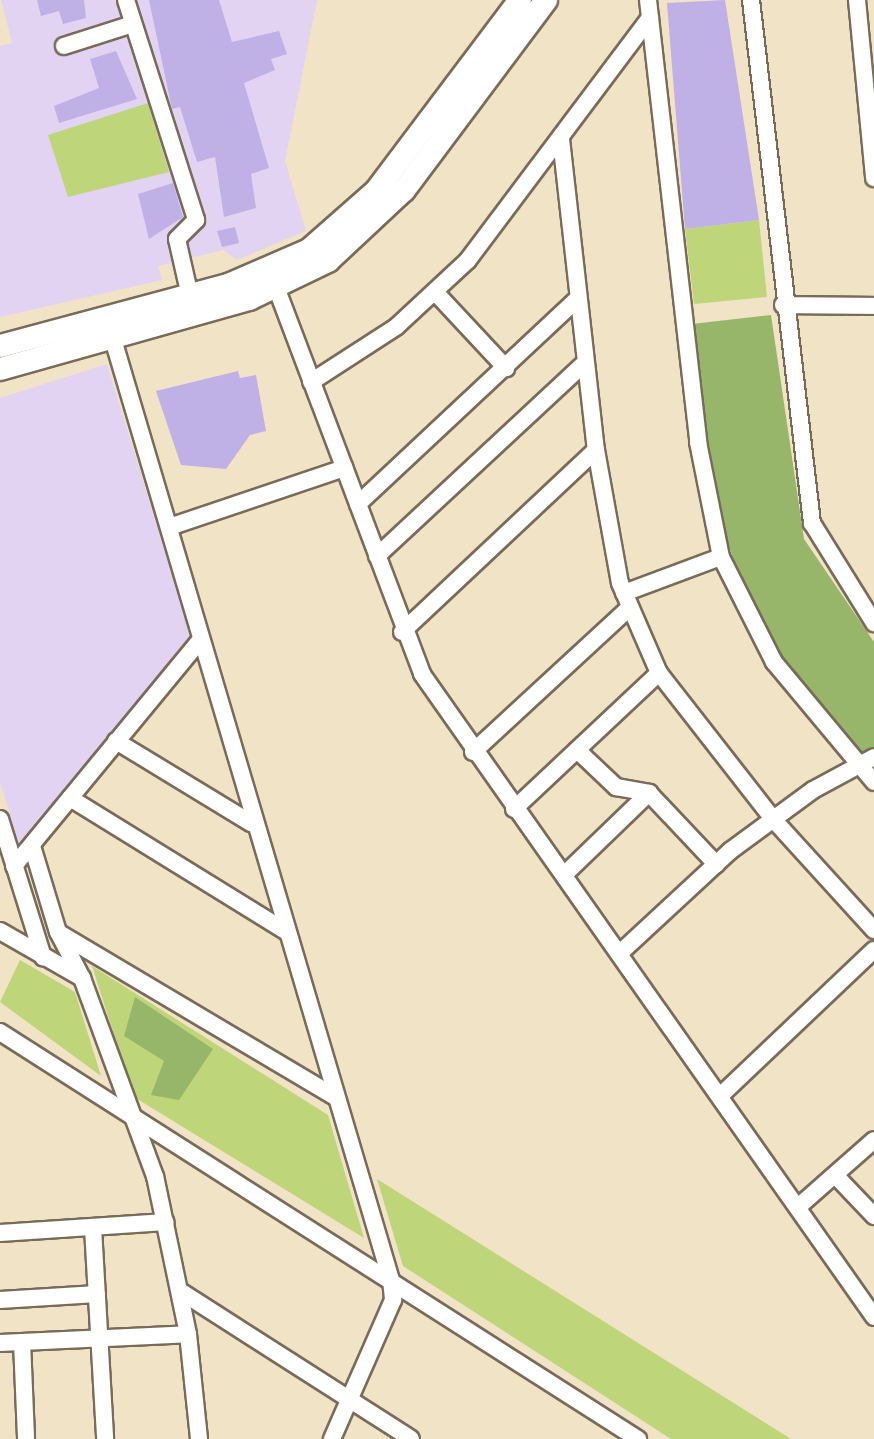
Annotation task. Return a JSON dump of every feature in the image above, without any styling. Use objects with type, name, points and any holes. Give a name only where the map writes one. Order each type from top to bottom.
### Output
[{"type":"main road","points":[[0,369],[190,296],[273,280],[353,216],[520,0]]},
{"type":"main road","points":[[0,346],[109,326],[273,280],[370,228],[546,0]]},
{"type":"street","points":[[126,0],[196,220],[177,239],[190,296]]},
{"type":"street","points":[[648,0],[696,427],[721,557],[774,662],[866,760],[874,782]]},
{"type":"street","points":[[751,0],[783,305],[812,523],[874,623]]},
{"type":"street","points":[[857,0],[867,24],[874,178]]},
{"type":"street","points":[[311,382],[436,293],[561,139],[650,18]]},
{"type":"street","points":[[64,46],[133,24]]},
{"type":"street","points":[[561,139],[596,450],[627,600],[659,673],[773,819],[874,930]]},
{"type":"street","points":[[273,280],[358,504],[402,632],[473,752],[565,874],[874,1317]]},
{"type":"street","points":[[436,293],[506,368]]},
{"type":"street","points":[[358,504],[578,298]]},
{"type":"street","points":[[783,305],[874,306]]},
{"type":"street","points":[[109,326],[172,526],[251,823],[287,932],[391,1280],[393,1300],[332,1439]]},
{"type":"street","points":[[377,556],[585,363]]},
{"type":"street","points":[[402,632],[596,450]]},
{"type":"street","points":[[172,526],[344,468]]},
{"type":"street","points":[[473,752],[627,600],[721,557]]},
{"type":"street","points":[[14,866],[201,639]]},
{"type":"street","points":[[514,809],[659,673]]},
{"type":"street","points":[[116,741],[251,823]]},
{"type":"street","points":[[577,750],[616,787],[649,793],[716,864]]},
{"type":"street","points":[[620,953],[716,864],[773,819],[866,760]]},
{"type":"street","points":[[565,874],[649,793]]},
{"type":"street","points":[[70,798],[287,932]]},
{"type":"street","points":[[1,828],[43,957]]},
{"type":"street","points":[[32,846],[58,932],[82,978],[166,1222],[188,1334],[199,1439]]},
{"type":"street","points":[[0,931],[82,978]]},
{"type":"street","points":[[58,932],[335,1097]]},
{"type":"street","points":[[720,1096],[874,950]]},
{"type":"street","points":[[0,1032],[638,1439]]},
{"type":"street","points":[[798,1207],[874,1140]]},
{"type":"street","points":[[835,1175],[874,1216]]},
{"type":"street","points":[[0,1233],[166,1222]]},
{"type":"street","points":[[93,1228],[105,1439]]},
{"type":"street","points":[[180,1291],[411,1439]]},
{"type":"street","points":[[0,1300],[97,1294]]},
{"type":"street","points":[[0,1343],[188,1334]]},
{"type":"street","points":[[22,1342],[26,1439]]},
{"type":"shaded area","points":[[1,0],[317,0],[285,161],[306,231],[237,260],[223,250],[158,266],[162,280],[0,317],[0,46],[12,43]]},
{"type":"shaded area","points":[[107,364],[191,637],[19,845],[0,782],[0,398]]},
{"type":"green space","points":[[148,103],[169,172],[68,197],[48,135]]},
{"type":"green space","points":[[759,220],[767,297],[694,304],[685,229]]},
{"type":"green space","points":[[771,315],[804,539],[874,642],[874,768],[783,657],[747,601],[719,516],[692,324]]},
{"type":"green space","points":[[20,960],[75,992],[101,1076],[0,1002]]},
{"type":"green space","points":[[92,966],[328,1115],[364,1238],[134,1097]]},
{"type":"green space","points":[[135,997],[213,1049],[179,1100],[151,1095],[164,1061],[124,1036]]},
{"type":"green space","points":[[377,1179],[791,1439],[671,1439],[403,1266]]},
{"type":"building","points":[[37,0],[84,0],[86,18],[63,24],[59,11],[41,16]]},
{"type":"building","points":[[149,0],[219,0],[232,42],[279,31],[287,54],[271,59],[275,70],[244,83],[269,168],[251,174],[256,208],[224,217],[215,157],[197,162],[180,107],[172,109]]},
{"type":"building","points":[[725,0],[759,220],[685,229],[667,3]]},
{"type":"building","points":[[116,51],[137,99],[59,123],[54,106],[99,88],[90,59]]},
{"type":"building","points":[[173,183],[183,217],[149,239],[138,194]]},
{"type":"building","points":[[235,227],[239,243],[222,247],[217,231]]},
{"type":"building","points":[[238,371],[240,378],[256,375],[266,431],[250,435],[226,469],[181,465],[156,391]]}]
